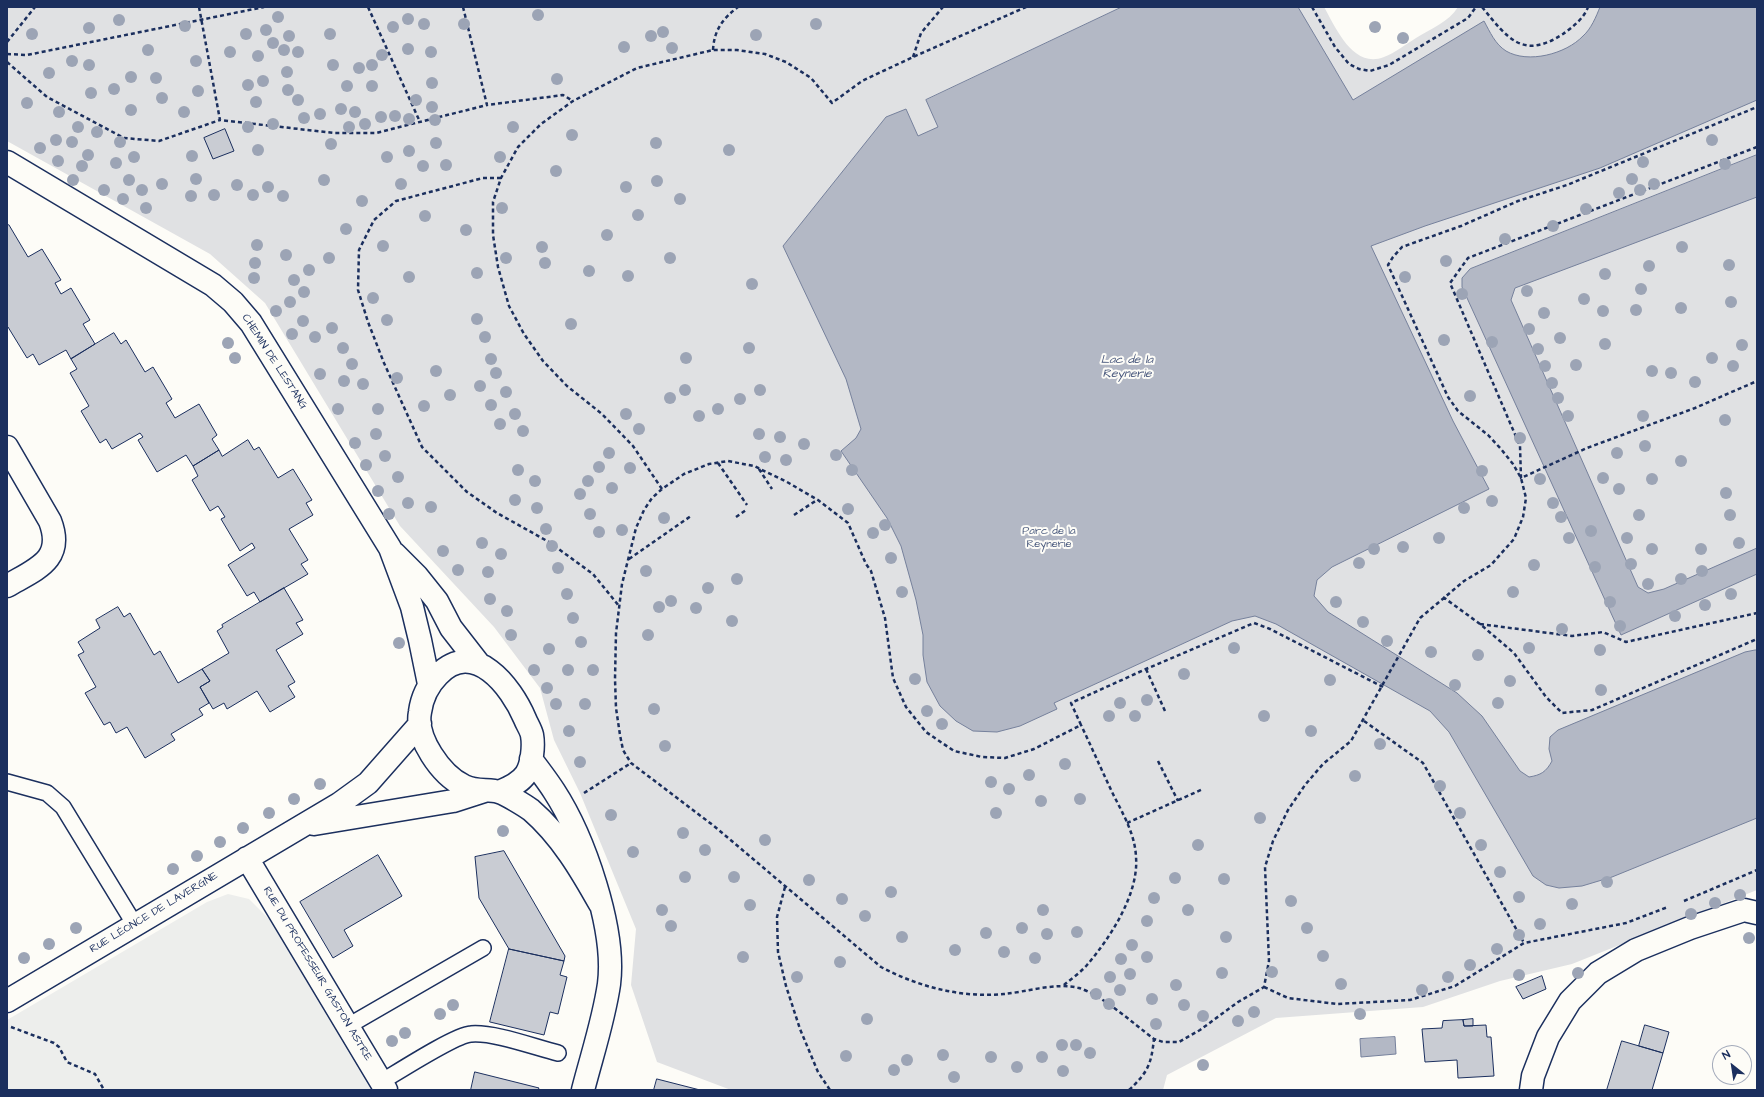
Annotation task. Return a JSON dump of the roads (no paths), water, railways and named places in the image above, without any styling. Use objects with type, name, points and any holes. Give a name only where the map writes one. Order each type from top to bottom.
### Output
[{"type":"street","name":"CHEMIN DE LESTANG","points":[[7,162],[213,285],[233,302],[251,322],[390,548],[412,607],[429,684]]},
{"type":"street","points":[[7,447],[50,521],[55,534],[54,547],[49,558],[39,567],[7,586]]},
{"type":"street","name":"CHEMIN DE LESTANG","points":[[390,548],[417,576],[437,601],[451,628],[479,664],[492,672],[519,706],[532,735],[531,759],[526,773],[512,786],[491,792]]},
{"type":"street","points":[[479,664],[466,662],[455,663],[442,671],[429,684],[419,713],[420,724],[426,743],[437,764],[449,776],[464,786],[491,792],[530,810],[563,842],[600,904]]},
{"type":"street","name":"RUE LÉONCE DE LAVERGNE","points":[[7,1001],[339,804],[368,783],[420,724]]},
{"type":"street","points":[[531,759],[554,790],[586,852],[607,931],[610,960],[609,983],[583,1090]]},
{"type":"street","name":"RUE LÉONCE DE LAVERGNE","points":[[300,826],[453,801],[491,792]]},
{"type":"street","name":"RUE DU PROFESSEUR GASTON ASTRE","points":[[247,858],[384,1086]]},
{"type":"street","points":[[1531,1090],[1533,1076],[1548,1037],[1570,1001],[1598,972],[1636,950],[1690,928],[1744,910],[1757,913]]},
{"type":"lane","points":[[7,782],[47,793],[63,807],[135,925]]},
{"type":"lane","points":[[348,1026],[483,948]]},
{"type":"lane","points":[[384,1086],[451,1041],[469,1034],[487,1034],[558,1053]]},
{"type":"water","name":"Lac de la Reynerie","points":[[1122,7],[1298,7],[1353,100],[1484,21],[1496,41],[1506,51],[1525,57],[1536,57],[1557,52],[1576,42],[1588,30],[1600,7],[1757,7],[1757,100],[1600,168],[1425,226],[1371,246],[1453,421],[1489,489],[1332,567],[1317,580],[1314,596],[1328,612],[1457,693],[1482,716],[1520,771],[1529,777],[1543,772],[1550,765],[1552,761],[1549,749],[1550,737],[1558,730],[1745,652],[1757,650],[1757,818],[1612,877],[1582,886],[1559,888],[1546,885],[1533,876],[1449,732],[1430,711],[1276,624],[1255,616],[1232,621],[1054,703],[1057,709],[1020,726],[997,732],[973,731],[956,721],[940,706],[927,682],[923,655],[923,635],[916,600],[901,546],[887,518],[841,451],[856,438],[861,429],[846,379],[783,246],[886,117],[906,109],[918,136],[938,127],[926,100]]},
{"type":"water","points":[[1757,155],[1757,197],[1515,288],[1511,300],[1638,587],[1648,593],[1664,589],[1757,548],[1757,574],[1621,635],[1462,287],[1462,278],[1470,269]]},
{"type":"water","points":[[1395,1037],[1396,1054],[1361,1057],[1360,1039]]},
{"type":"park label","name":"Parc de la Reynerie","points":[[1049,538]]}]
